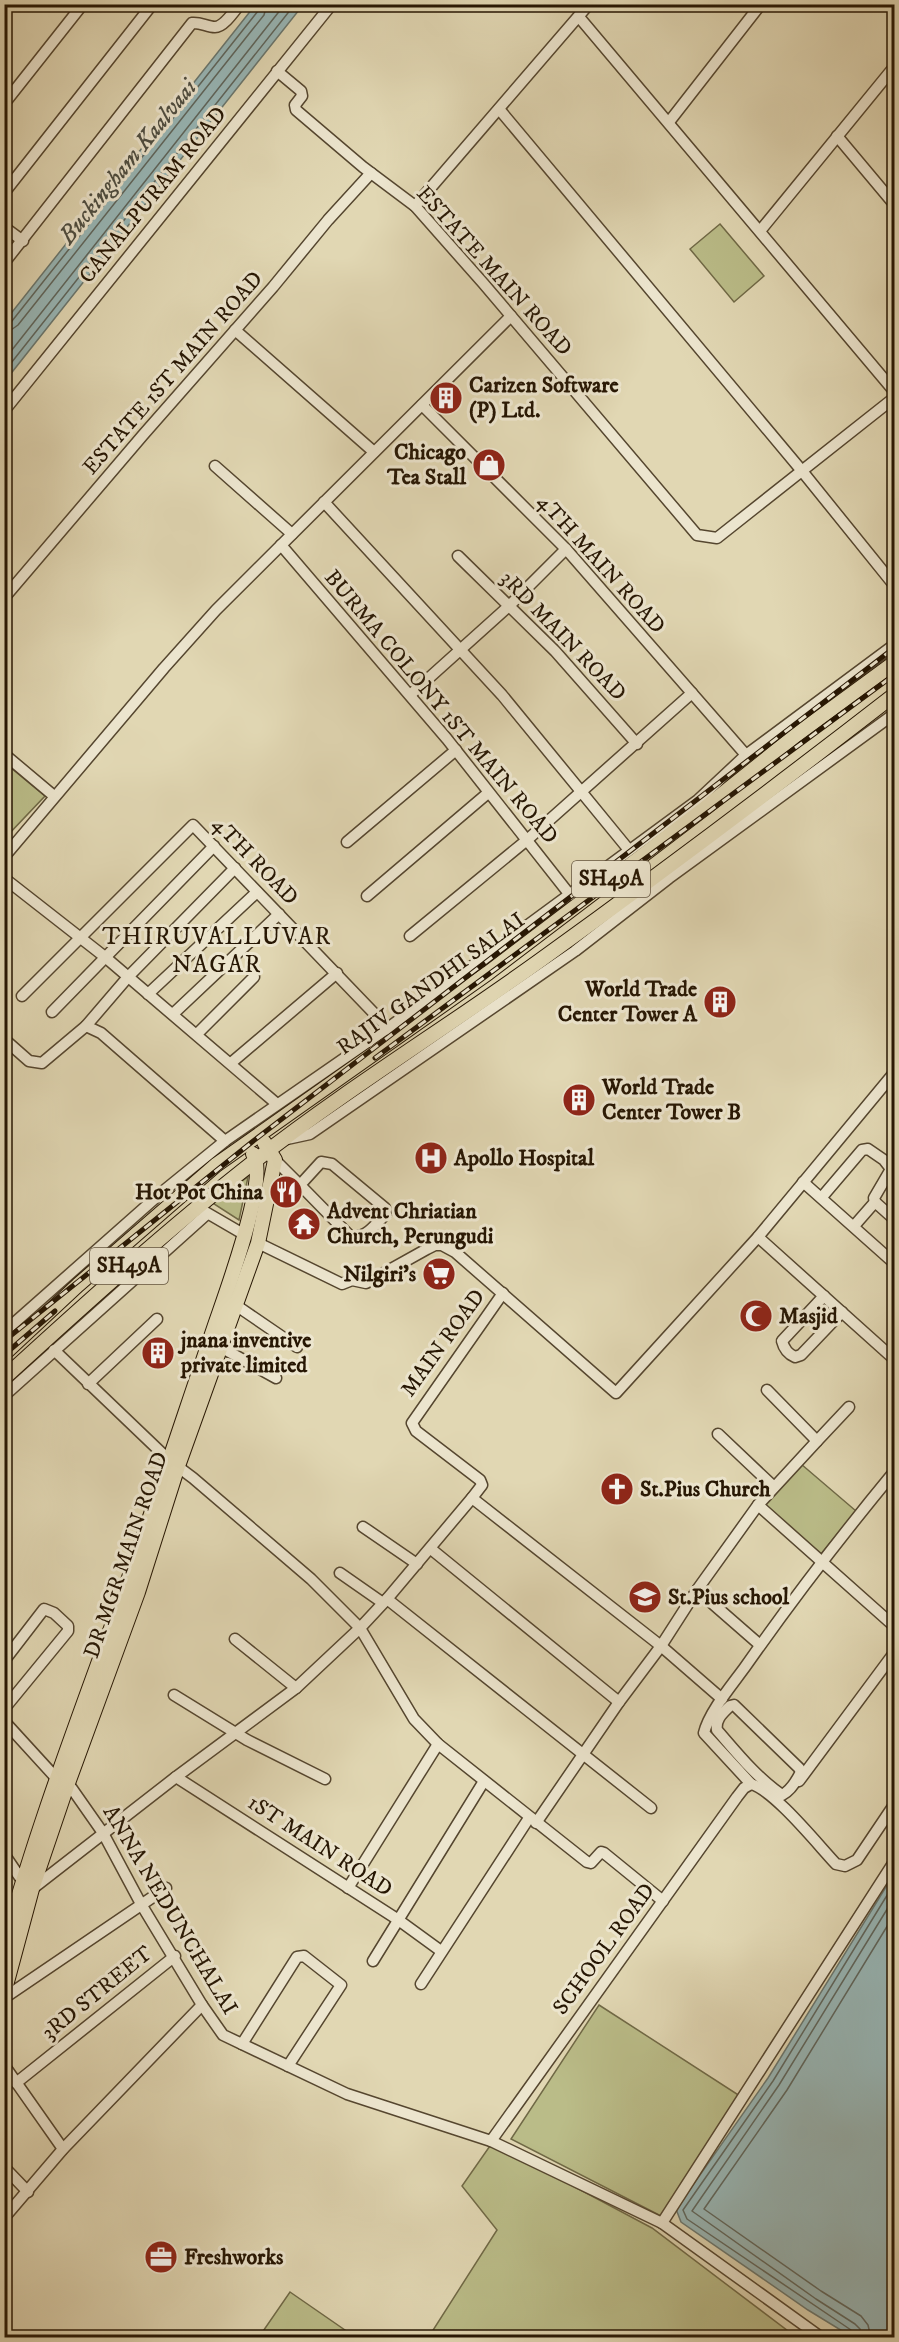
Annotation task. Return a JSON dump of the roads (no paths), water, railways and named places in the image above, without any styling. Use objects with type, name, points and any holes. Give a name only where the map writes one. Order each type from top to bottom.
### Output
[{"type":"main road","name":"RAJIV GANDHI SALAI","points":[[4,1354],[78,1285],[216,1165],[392,1032],[488,973],[650,850],[695,809],[894,663]]},
{"type":"main road","name":"RAJIV GANDHI SALAI","points":[[4,1378],[202,1211],[257,1159],[272,1155],[284,1139],[439,1039],[542,959],[894,697]]},
{"type":"main road","points":[[650,850],[664,869]]},
{"type":"main road","points":[[258,1134],[272,1155]]},
{"type":"main road","points":[[246,1144],[257,1159]]},
{"type":"main road","name":"DR MGR MAIN ROAD","points":[[174,1463],[222,1348],[258,1243],[272,1155]]},
{"type":"main road","name":"DR MGR MAIN ROAD","points":[[4,1947],[63,1781],[138,1592],[174,1463],[245,1235],[258,1177],[257,1159]]},
{"type":"main road","name":"DR MGR MAIN ROAD","points":[[4,1994],[24,1889]]},
{"type":"street","points":[[4,104],[83,4]]},
{"type":"street","points":[[4,263],[192,23],[200,22],[216,27],[221,25],[240,4]]},
{"type":"street","name":"CANALPURAM ROAD","points":[[4,411],[332,4]]},
{"type":"street","points":[[415,207],[589,4]]},
{"type":"street","points":[[669,122],[761,4]]},
{"type":"street","points":[[4,193],[151,6]]},
{"type":"street","points":[[579,17],[894,391]]},
{"type":"street","points":[[760,231],[894,67]]},
{"type":"street","name":"ESTATE MAIN ROAD","points":[[278,71],[301,91],[302,96],[295,105],[296,110],[370,173],[415,207],[697,535],[717,538],[894,398]]},
{"type":"street","points":[[499,109],[802,471],[894,585]]},
{"type":"street","points":[[837,136],[894,204]]},
{"type":"street","name":"ESTATE 1ST MAIN ROAD","points":[[4,598],[370,173]]},
{"type":"street","points":[[4,227],[23,241]]},
{"type":"street","points":[[4,857],[216,610],[511,316]]},
{"type":"street","points":[[235,330],[374,452]]},
{"type":"street","name":"4TH MAIN ROAD","points":[[422,405],[566,549],[746,755]]},
{"type":"street","points":[[215,466],[292,534]]},
{"type":"street","points":[[324,502],[502,696],[629,850]]},
{"type":"street","name":"BURMA COLONY 1ST MAIN ROAD","points":[[281,545],[456,750],[488,794],[570,895]]},
{"type":"street","points":[[410,695],[509,606],[566,549]]},
{"type":"street","name":"3RD MAIN ROAD","points":[[458,556],[555,651],[637,744]]},
{"type":"street","points":[[4,1332],[161,1193],[225,1141],[277,1104],[392,1032],[629,850],[695,809],[746,755],[894,645]]},
{"type":"street","points":[[410,936],[527,840],[692,693]]},
{"type":"street","points":[[439,1039],[575,951],[669,878],[894,714]]},
{"type":"street","points":[[347,842],[456,750]]},
{"type":"street","points":[[4,754],[54,796]]},
{"type":"street","points":[[367,896],[488,794]]},
{"type":"street","name":"4TH ROAD","points":[[80,937],[193,825],[392,1032]]},
{"type":"street","points":[[52,1012],[214,846]]},
{"type":"street","points":[[6,1043],[29,1061],[42,1063],[86,1026],[128,977],[236,868]]},
{"type":"street","points":[[4,878],[105,957],[277,1104]]},
{"type":"street","points":[[148,994],[257,892]]},
{"type":"street","points":[[173,1014],[279,914]]},
{"type":"street","points":[[22,996],[80,937]]},
{"type":"street","points":[[231,1063],[337,973]]},
{"type":"street","points":[[197,1034],[254,977]]},
{"type":"street","points":[[86,1026],[101,1033],[225,1141]]},
{"type":"street","points":[[258,1243],[342,1284],[352,1280],[366,1282],[435,1245],[442,1245],[455,1252],[504,1293],[616,1393],[758,1238],[894,1075]]},
{"type":"street","points":[[822,1197],[862,1150],[868,1149],[884,1160],[891,1169],[874,1198],[874,1202],[854,1226]]},
{"type":"street","points":[[272,1155],[300,1185],[350,1236],[356,1238],[363,1235],[386,1214],[385,1208],[332,1164],[321,1162],[300,1185]]},
{"type":"street","points":[[803,1182],[894,1260]]},
{"type":"street","points":[[874,1202],[894,1219]]},
{"type":"street","points":[[4,1396],[202,1211],[245,1235]]},
{"type":"street","points":[[758,1238],[894,1359]]},
{"type":"street","name":"MAIN ROAD","points":[[476,1494],[482,1485],[480,1480],[416,1431],[412,1423],[504,1293]]},
{"type":"street","points":[[824,1296],[782,1341],[783,1347],[789,1354],[795,1357],[801,1355],[842,1312]]},
{"type":"street","points":[[237,1306],[297,1347]]},
{"type":"street","points":[[88,1384],[157,1319]]},
{"type":"street","points":[[222,1348],[276,1378]]},
{"type":"street","points":[[54,1350],[174,1463],[311,1579],[360,1628],[414,1719],[438,1744],[588,1863],[604,1852],[663,1901]]},
{"type":"street","points":[[767,1390],[817,1441]]},
{"type":"street","points":[[421,1984],[441,1951],[532,1820],[583,1756],[619,1702],[661,1646],[696,1590],[758,1505],[849,1407]]},
{"type":"street","points":[[718,1434],[774,1487]]},
{"type":"street","points":[[894,1472],[821,1562],[760,1645],[722,1699],[704,1733],[758,1786],[781,1805],[836,1864],[846,1866],[857,1860],[894,1805]]},
{"type":"street","points":[[4,1906],[296,1688],[360,1628],[431,1549],[476,1494],[722,1699]]},
{"type":"street","points":[[758,1505],[894,1626]]},
{"type":"street","points":[[363,1527],[417,1564]]},
{"type":"street","points":[[431,1549],[619,1702]]},
{"type":"street","points":[[340,1573],[385,1601],[651,1808]]},
{"type":"street","points":[[696,1590],[760,1645]]},
{"type":"street","points":[[4,1661],[44,1609],[54,1612],[68,1626],[68,1631],[4,1709]]},
{"type":"street","points":[[236,1639],[296,1688]]},
{"type":"street","points":[[781,1805],[894,1653]]},
{"type":"street","points":[[174,1695],[236,1733],[325,1779]]},
{"type":"street","points":[[730,1706],[734,1706],[742,1713],[801,1772],[786,1793],[782,1795],[749,1776],[717,1730],[716,1724],[730,1706]]},
{"type":"street","name":"ANNA NEDUNCHALAI","points":[[4,1721],[63,1781],[103,1833],[141,1904],[175,1956],[218,2030],[229,2038],[347,2094],[491,2140],[662,2223],[822,2337]]},
{"type":"street","points":[[348,1888],[438,1744]]},
{"type":"street","name":"SCHOOL ROAD","points":[[491,2140],[744,1788],[749,1776]]},
{"type":"street","name":"1ST MAIN ROAD","points":[[176,1777],[397,1919],[441,1951]]},
{"type":"street","points":[[373,1961],[484,1781]]},
{"type":"street","points":[[4,1854],[24,1889]]},
{"type":"street","points":[[662,2223],[894,1862]]},
{"type":"street","points":[[4,1998],[166,1888]]},
{"type":"street","name":"3RD STREET","points":[[16,2083],[175,1956]]},
{"type":"street","points":[[242,2044],[297,1957],[304,1956],[341,1985],[288,2066]]},
{"type":"street","points":[[4,2218],[63,2149],[202,2005]]},
{"type":"street","points":[[4,2065],[63,2149]]},
{"type":"street","points":[[4,2167],[28,2192]]},
{"type":"water","points":[[256,4],[303,5],[5,381],[5,321]]},
{"type":"water","points":[[894,1868],[894,2337],[852,2337],[808,2310],[681,2222],[676,2209],[768,2078],[891,1879]]},
{"type":"railway","points":[[4,1341],[252,1142],[894,648]]},
{"type":"railway","points":[[375,1058],[894,675]]},
{"type":"railway","points":[[4,1355],[55,1311]]},
{"type":"place","name":"Carizen Software (P) Ltd.","points":[[446,398]]},
{"type":"place","name":"Chicago Tea Stall","points":[[489,465]]},
{"type":"place","name":"World Trade Center Tower A","points":[[720,1002]]},
{"type":"place","name":"World Trade Center Tower B","points":[[579,1100]]},
{"type":"place","name":"Apollo Hospital","points":[[431,1158]]},
{"type":"place","name":"Hot Pot China","points":[[286,1192]]},
{"type":"place","name":"Advent Chriatian Church, Perungudi","points":[[304,1224]]},
{"type":"place","name":"Nilgiri's","points":[[439,1274]]},
{"type":"place","name":"Masjid","points":[[756,1316]]},
{"type":"place","name":"jnana inventive private limited","points":[[158,1353]]},
{"type":"place","name":"St.Pius Church","points":[[617,1489]]},
{"type":"place","name":"St.Pius school","points":[[645,1597]]},
{"type":"place","name":"Freshworks","points":[[161,2257]]},
{"type":"district","name":"THIRUVALLUVAR NAGAR","points":[[217,951]]},
{"type":"water label","name":"Buckingham Kaalvaai","points":[[128,162]]}]
